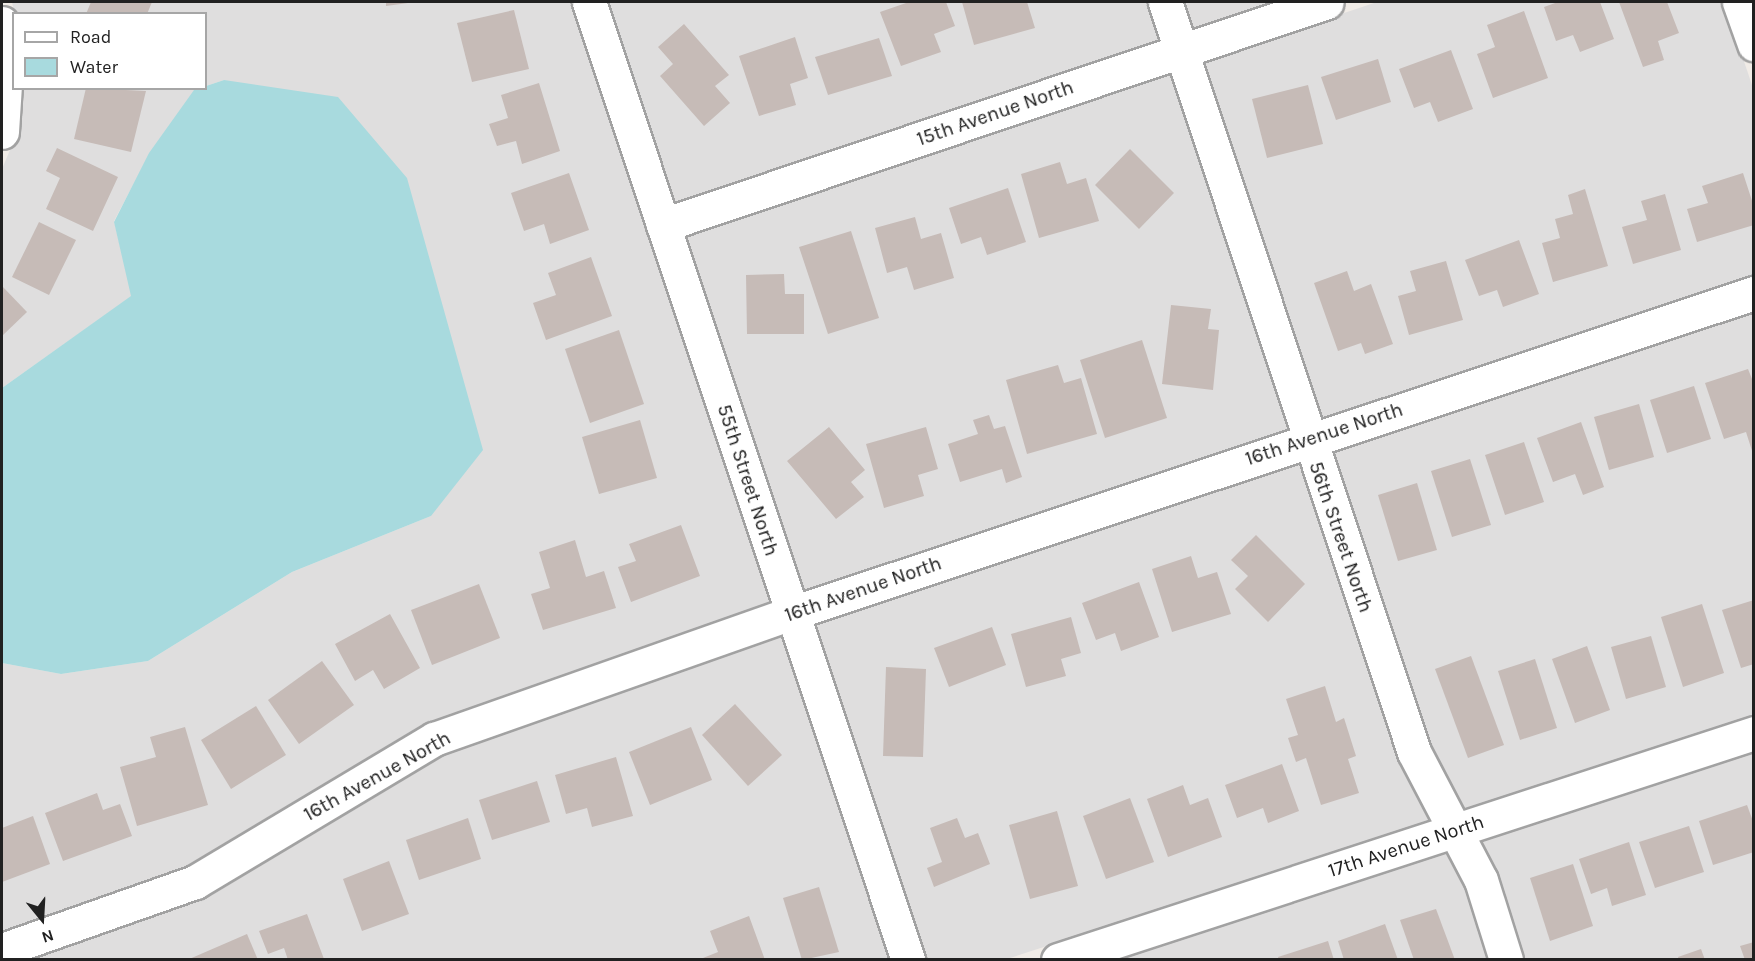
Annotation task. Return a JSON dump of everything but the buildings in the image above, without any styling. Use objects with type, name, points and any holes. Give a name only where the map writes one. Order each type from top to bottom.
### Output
[{"type":"street","name":"55th Street North","points":[[589,2],[908,960]]},
{"type":"street","name":"56th Street North","points":[[1165,2],[1414,752],[1457,829],[1481,880],[1506,960]]},
{"type":"street","name":"15th Avenue North","points":[[663,225],[1327,2]]},
{"type":"street","points":[[1739,2],[1754,44]]},
{"type":"street","points":[[2,23],[7,54],[2,132]]},
{"type":"street","name":"16th Avenue North","points":[[2,950],[195,882],[434,739],[792,613],[1309,439],[1754,293]]},
{"type":"street","name":"17th Avenue North","points":[[1058,960],[1754,733]]},
{"type":"shaded area","points":[[12,2],[574,2],[774,602],[188,867],[2,934],[2,663],[61,674],[148,661],[292,572],[431,516],[224,80],[207,86],[207,12],[14,12]]},
{"type":"shaded area","points":[[603,2],[1150,2],[1163,39],[672,205]]},
{"type":"shaded area","points":[[1179,2],[1277,2],[1189,31]]},
{"type":"shaded area","points":[[1377,2],[1724,2],[1753,88],[1753,277],[1317,420],[1200,61]]},
{"type":"shaded area","points":[[1173,69],[1290,429],[801,593],[681,235]]},
{"type":"shaded area","points":[[18,90],[198,90],[150,153],[114,221],[132,296],[2,388],[2,169],[15,138]]},
{"type":"shaded area","points":[[1753,310],[1753,716],[1463,811],[1427,746],[1327,450]]},
{"type":"shaded area","points":[[1300,459],[1435,820],[1007,959],[923,959],[811,623]]},
{"type":"shaded area","points":[[784,632],[893,960],[23,960],[440,754]]},
{"type":"shaded area","points":[[1753,749],[1753,959],[1521,959],[1477,839]]},
{"type":"shaded area","points":[[1450,848],[1468,886],[1492,960],[1109,960]]},
{"type":"water","points":[[224,80],[338,97],[407,178],[483,450],[431,516],[292,572],[148,661],[61,674],[2,663],[2,388],[131,296],[114,222],[149,153],[194,90],[207,90],[207,86]]}]
